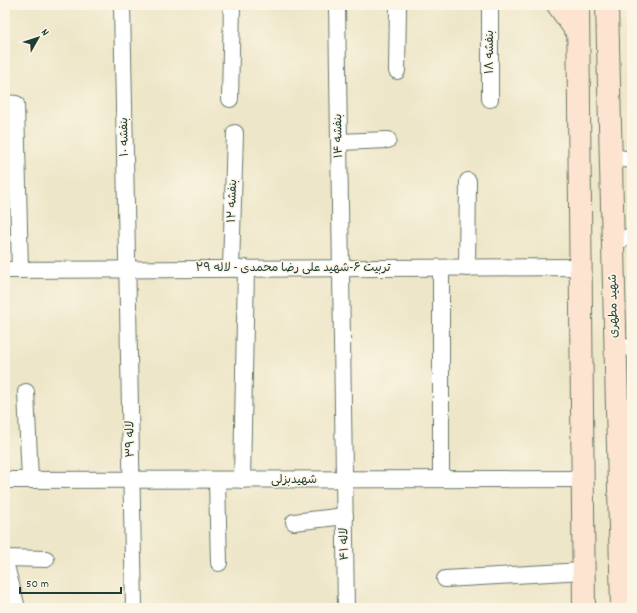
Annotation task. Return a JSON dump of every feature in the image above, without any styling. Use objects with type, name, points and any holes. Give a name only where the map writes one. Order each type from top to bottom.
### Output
[{"type":"main road","points":[[558,5],[578,33]]},
{"type":"main road","points":[[578,5],[584,608]]},
{"type":"main road","name":"شهید مطهری","points":[[607,5],[611,157],[622,239],[626,564],[622,608]]},
{"type":"main road","points":[[578,68],[608,67]]},
{"type":"street","name":"بنفشه ۱۰","points":[[122,5],[128,269]]},
{"type":"street","points":[[230,99],[232,5]]},
{"type":"street","name":"بنفشه ۱۴","points":[[337,5],[344,479]]},
{"type":"street","points":[[397,71],[398,5]]},
{"type":"street","name":"بنفشه ۱۸","points":[[490,5],[490,99]]},
{"type":"street","points":[[5,103],[16,104],[11,170],[13,270]]},
{"type":"street","name":"بنفشه ۱۲","points":[[235,133],[242,480]]},
{"type":"street","points":[[339,142],[388,140]]},
{"type":"street","points":[[611,157],[632,160]]},
{"type":"street","points":[[467,268],[468,181]]},
{"type":"street","name":"تربیت ۶-شهید علی رضا محمدی - لاله ۲۹","points":[[13,270],[580,267]]},
{"type":"street","points":[[441,268],[441,479]]},
{"type":"street","name":"لاله ۳۹","points":[[128,269],[134,608]]},
{"type":"street","points":[[26,392],[30,480]]},
{"type":"street","name":"لاله ۴۱","points":[[344,479],[346,608]]},
{"type":"street","name":"شهیدبزلی","points":[[5,480],[582,479]]},
{"type":"street","points":[[217,480],[219,563]]},
{"type":"street","points":[[294,522],[345,516]]},
{"type":"street","points":[[5,558],[46,559]]},
{"type":"street","points":[[5,562],[17,608]]},
{"type":"street","points":[[445,579],[583,571]]}]
